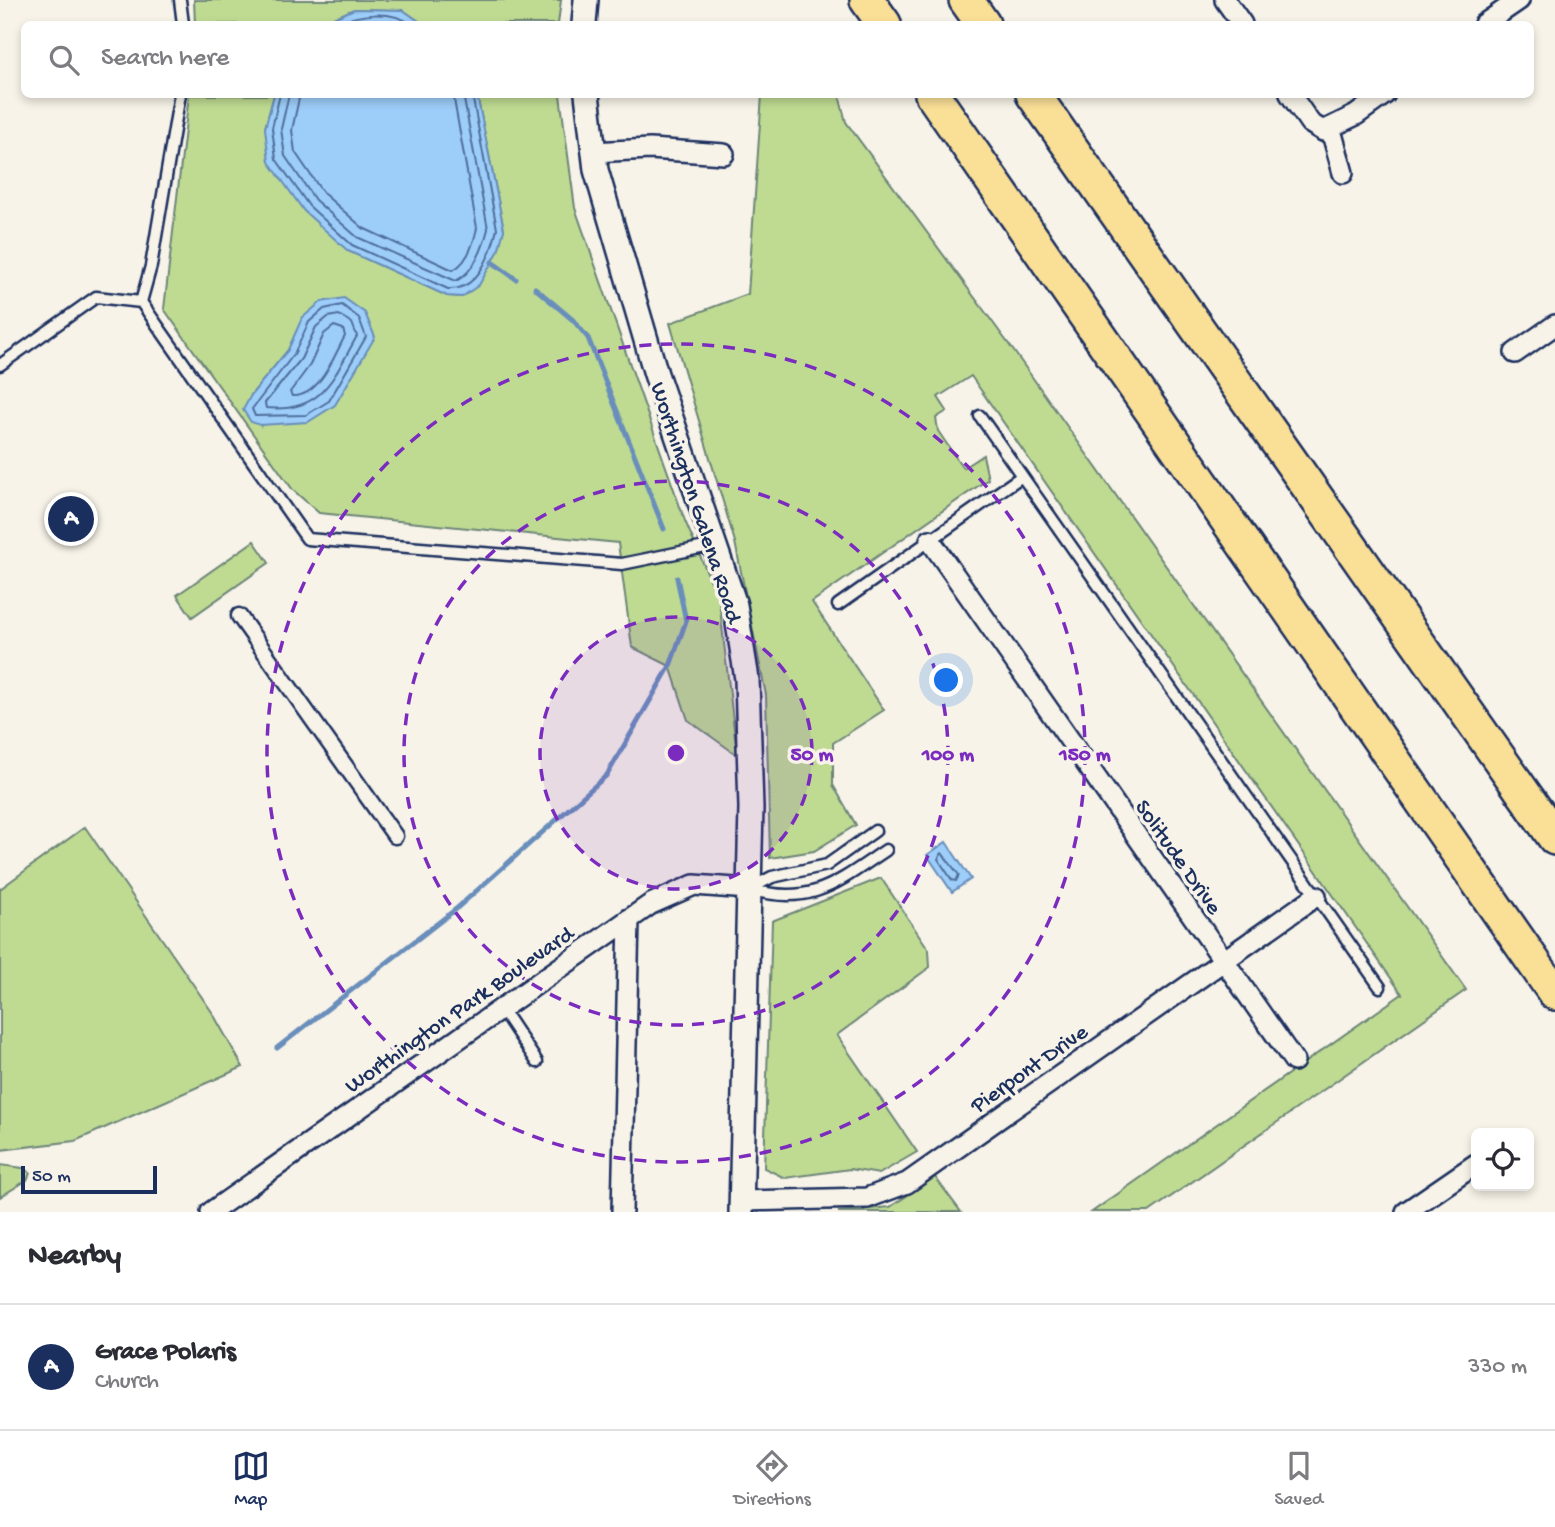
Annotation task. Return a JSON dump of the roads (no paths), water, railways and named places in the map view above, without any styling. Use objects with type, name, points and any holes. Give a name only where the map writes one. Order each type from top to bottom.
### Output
[{"type":"highway","points":[[867,0],[882,21]]},
{"type":"highway","points":[[966,0],[982,21]]},
{"type":"highway","points":[[935,98],[1555,993]]},
{"type":"highway","points":[[1036,98],[1555,838]]},
{"type":"street","points":[[584,21],[586,0]]},
{"type":"street","points":[[1225,0],[1240,21]]},
{"type":"street","points":[[1488,21],[1520,0]]},
{"type":"street","name":"Worthington Galena Road","points":[[587,98],[593,152],[656,374],[735,605],[747,679],[751,751],[741,1207]]},
{"type":"street","points":[[1293,98],[1316,128],[1331,130],[1379,98]]},
{"type":"street","points":[[1331,130],[1343,173]]},
{"type":"street","points":[[593,152],[650,149],[724,154]]},
{"type":"street","points":[[1515,353],[1555,325]]},
{"type":"street","name":"Solitude Drive","points":[[930,540],[1294,1061]]},
{"type":"street","points":[[240,617],[395,836]]},
{"type":"street","name":"Worthington Park Boulevard","points":[[211,1212],[629,919],[674,891],[694,886],[749,889]]},
{"type":"street","name":"Pierpont Drive","points":[[741,1207],[867,1198],[906,1182],[1316,896]]},
{"type":"street","points":[[622,1212],[629,919]]},
{"type":"street","points":[[1406,1212],[1471,1167]]},
{"type":"lane","points":[[180,0],[183,21]]},
{"type":"lane","points":[[141,302],[151,266],[179,98]]},
{"type":"lane","points":[[0,365],[96,297],[141,302],[307,539],[622,564],[716,544]]},
{"type":"lane","points":[[980,416],[1380,987]]},
{"type":"lane","points":[[838,605],[1022,476]]},
{"type":"lane","points":[[749,889],[772,877],[827,864],[875,831]]},
{"type":"lane","points":[[749,889],[778,897],[827,888],[886,850]]},
{"type":"lane","points":[[501,1008],[537,1062]]},
{"type":"water","points":[[354,9],[403,10],[419,21],[327,21]]},
{"type":"water","points":[[273,98],[478,98],[504,230],[498,252],[479,285],[462,297],[447,296],[348,251],[304,211],[269,162],[265,128]]},
{"type":"water","points":[[344,298],[365,313],[375,337],[335,405],[308,422],[260,425],[251,422],[243,410],[251,395],[288,350],[302,318],[321,302]]},
{"type":"water","points":[[946,842],[971,879],[952,892],[927,855]]},
{"type":"waterway","points":[[492,262],[516,279]]},
{"type":"waterway","points":[[535,288],[573,320],[588,338],[664,529]]},
{"type":"waterway","points":[[277,1048],[456,909],[607,775],[670,666],[686,621],[677,578]]},
{"type":"place","name":"Grace Polaris","points":[[71,519]]}]
